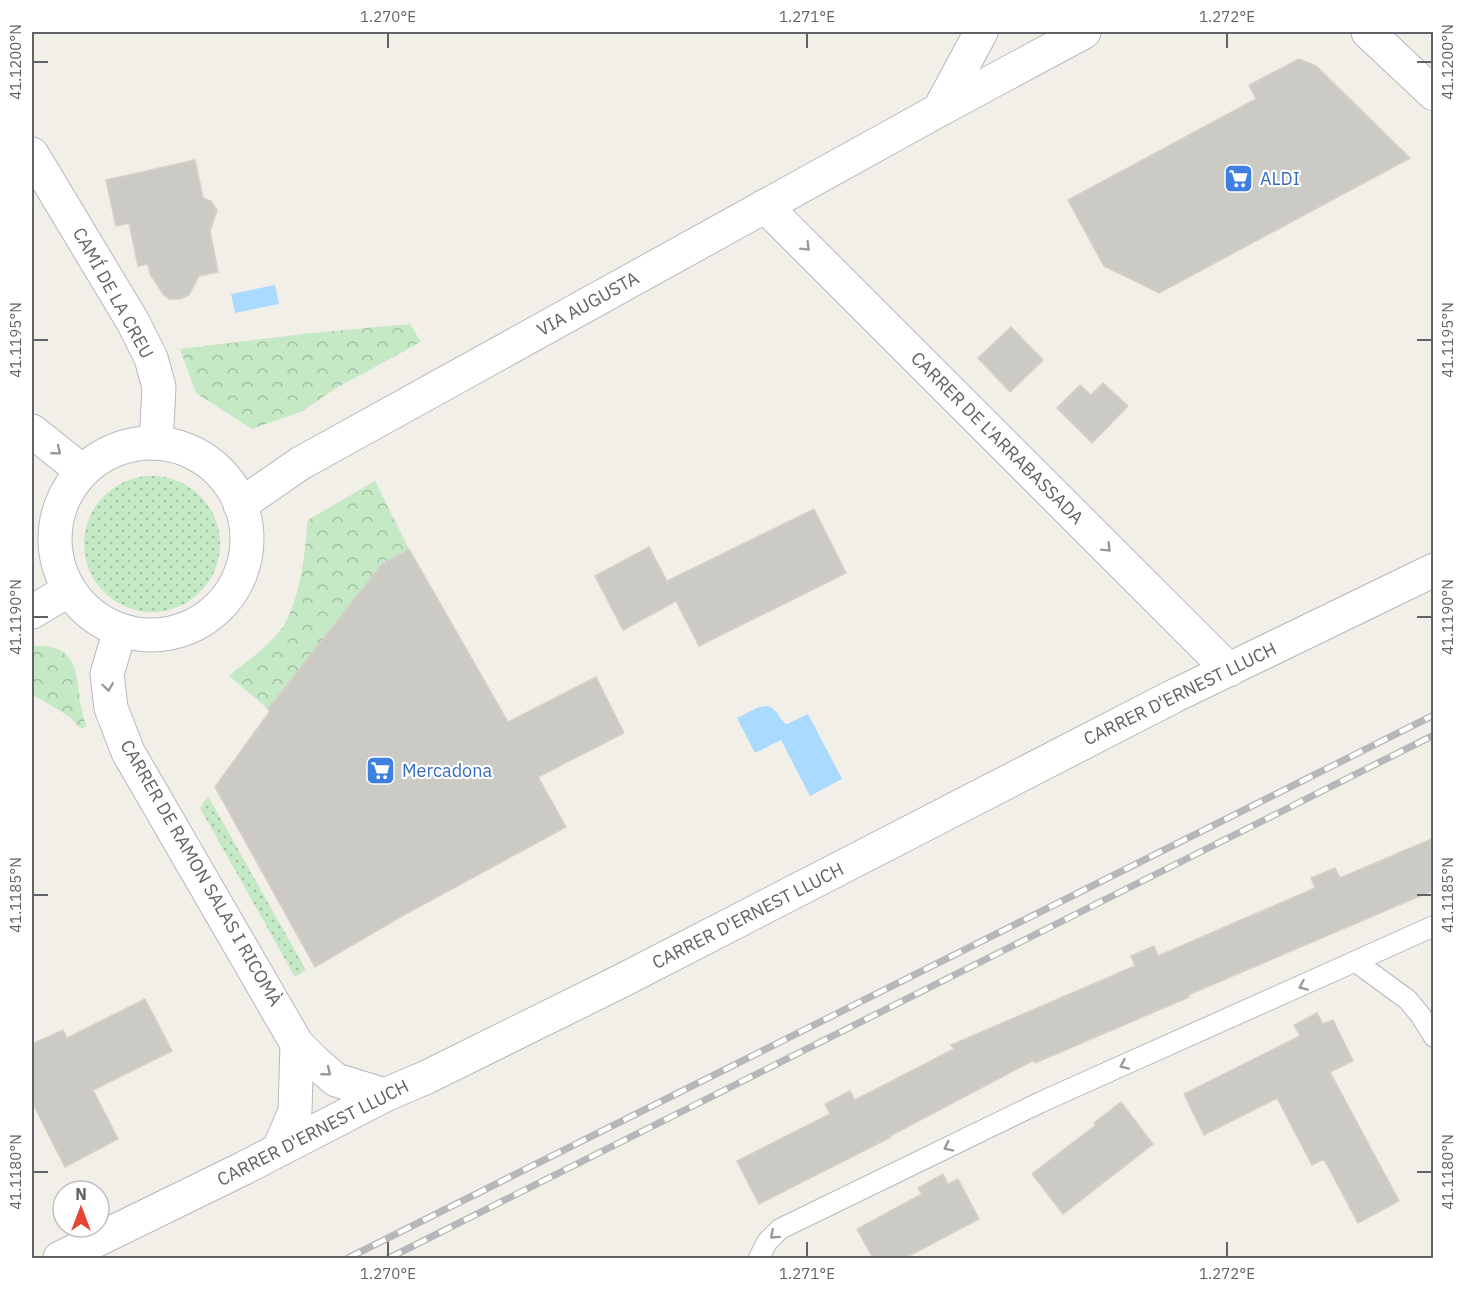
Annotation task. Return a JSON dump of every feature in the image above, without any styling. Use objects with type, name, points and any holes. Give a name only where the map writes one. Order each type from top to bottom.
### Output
[{"type":"street","points":[[939,110],[981,32]]},
{"type":"street","name":"VIA AUGUSTA","points":[[240,505],[301,463],[1084,32]]},
{"type":"street","points":[[1368,32],[1434,94]]},
{"type":"street","name":"CAMÍ DE LA CREU","points":[[32,154],[133,322],[152,358],[159,387],[156,443]]},
{"type":"street","name":"CARRER DE L'ARRABASSADA","points":[[765,206],[1229,670]]},
{"type":"street","points":[[32,431],[82,471]]},
{"type":"street","points":[[141,443],[156,443],[181,448],[202,458],[230,484],[240,505],[247,542],[244,562],[229,595],[213,612],[191,626],[172,633],[145,635],[120,630],[101,621],[73,596],[62,577],[54,543],[56,520],[61,502],[82,471],[110,452],[141,443]]},
{"type":"street","name":"CARRER D'ERNEST LLUCH","points":[[60,1258],[385,1095],[427,1077],[623,980],[1174,696],[1434,570]]},
{"type":"street","points":[[32,612],[69,590]]},
{"type":"street","name":"CARRER DE RAMON SALAS I RICOMÀ","points":[[120,630],[106,675],[111,708],[128,752],[297,1044],[336,1080],[385,1095]]},
{"type":"street","points":[[279,1149],[295,1111],[297,1044]]},
{"type":"lane","points":[[759,1258],[767,1242],[780,1229],[1041,1102],[1434,926]]},
{"type":"lane","points":[[1356,962],[1408,1000],[1434,1037]]},
{"type":"green space","points":[[410,324],[421,342],[336,388],[303,411],[252,429],[196,393],[180,349],[312,333]]},
{"type":"green space","points":[[152,476],[178,481],[190,487],[200,496],[209,506],[215,518],[220,544],[215,570],[209,582],[200,592],[190,601],[178,607],[152,612],[126,607],[114,601],[104,592],[95,582],[89,570],[84,544],[89,518],[95,506],[104,496],[114,487],[126,481]]},
{"type":"green space","points":[[375,481],[409,549],[381,565],[268,709],[229,676],[251,659],[284,625],[298,587],[308,520]]},
{"type":"green space","points":[[32,646],[51,647],[63,652],[71,661],[76,672],[82,713],[87,726],[81,729],[70,717],[32,694]]},
{"type":"green space","points":[[208,796],[306,970],[295,977],[200,808]]},
{"type":"water","points":[[275,285],[279,304],[235,313],[231,294]]},
{"type":"water","points":[[768,706],[787,724],[808,714],[842,779],[810,796],[781,740],[755,753],[737,718],[759,707]]},
{"type":"building","name":"ALDI","points":[[1299,59],[1316,66],[1410,158],[1159,293],[1104,266],[1068,200],[1256,99],[1249,85]]},
{"type":"building","points":[[195,160],[203,198],[211,201],[217,210],[210,231],[218,272],[199,276],[189,295],[180,299],[169,299],[150,274],[148,264],[138,266],[129,223],[116,226],[106,180]]},
{"type":"building","points":[[1011,327],[1043,360],[1010,392],[978,358]]},
{"type":"building","points":[[1103,383],[1128,406],[1092,443],[1057,408],[1080,385],[1091,395]]},
{"type":"building","points":[[814,509],[846,573],[699,646],[676,601],[623,630],[595,576],[649,547],[669,585],[667,581]]},
{"type":"building","name":"Mercadona","points":[[409,549],[508,722],[596,677],[624,733],[538,777],[566,827],[402,916],[315,967],[215,787],[270,711],[268,709],[381,565]]},
{"type":"building","points":[[1434,838],[1434,890],[1035,1063],[1034,1060],[891,1137],[759,1204],[737,1161],[830,1114],[825,1104],[850,1091],[855,1100],[954,1049],[951,1045],[1135,966],[1131,956],[1154,946],[1158,956],[1315,888],[1311,878],[1335,868],[1340,878]]},
{"type":"building","points":[[145,999],[172,1051],[93,1090],[118,1139],[65,1167],[32,1102],[32,1044],[63,1030],[67,1038]]},
{"type":"building","points":[[1317,1013],[1323,1024],[1333,1020],[1353,1061],[1330,1072],[1399,1201],[1358,1223],[1324,1159],[1312,1165],[1277,1098],[1204,1135],[1184,1094],[1300,1036],[1294,1025]]},
{"type":"building","points":[[1121,1102],[1153,1144],[1063,1214],[1032,1174],[1096,1125],[1094,1123]]},
{"type":"building","points":[[943,1174],[948,1184],[958,1179],[979,1219],[905,1258],[873,1258],[857,1229],[922,1194],[918,1188]]},
{"type":"railway","points":[[348,1258],[1434,715]]},
{"type":"railway","points":[[389,1258],[1434,735]]},
{"type":"place","name":"ALDI","points":[[1239,179]]},
{"type":"place","name":"Mercadona","points":[[381,771]]}]
